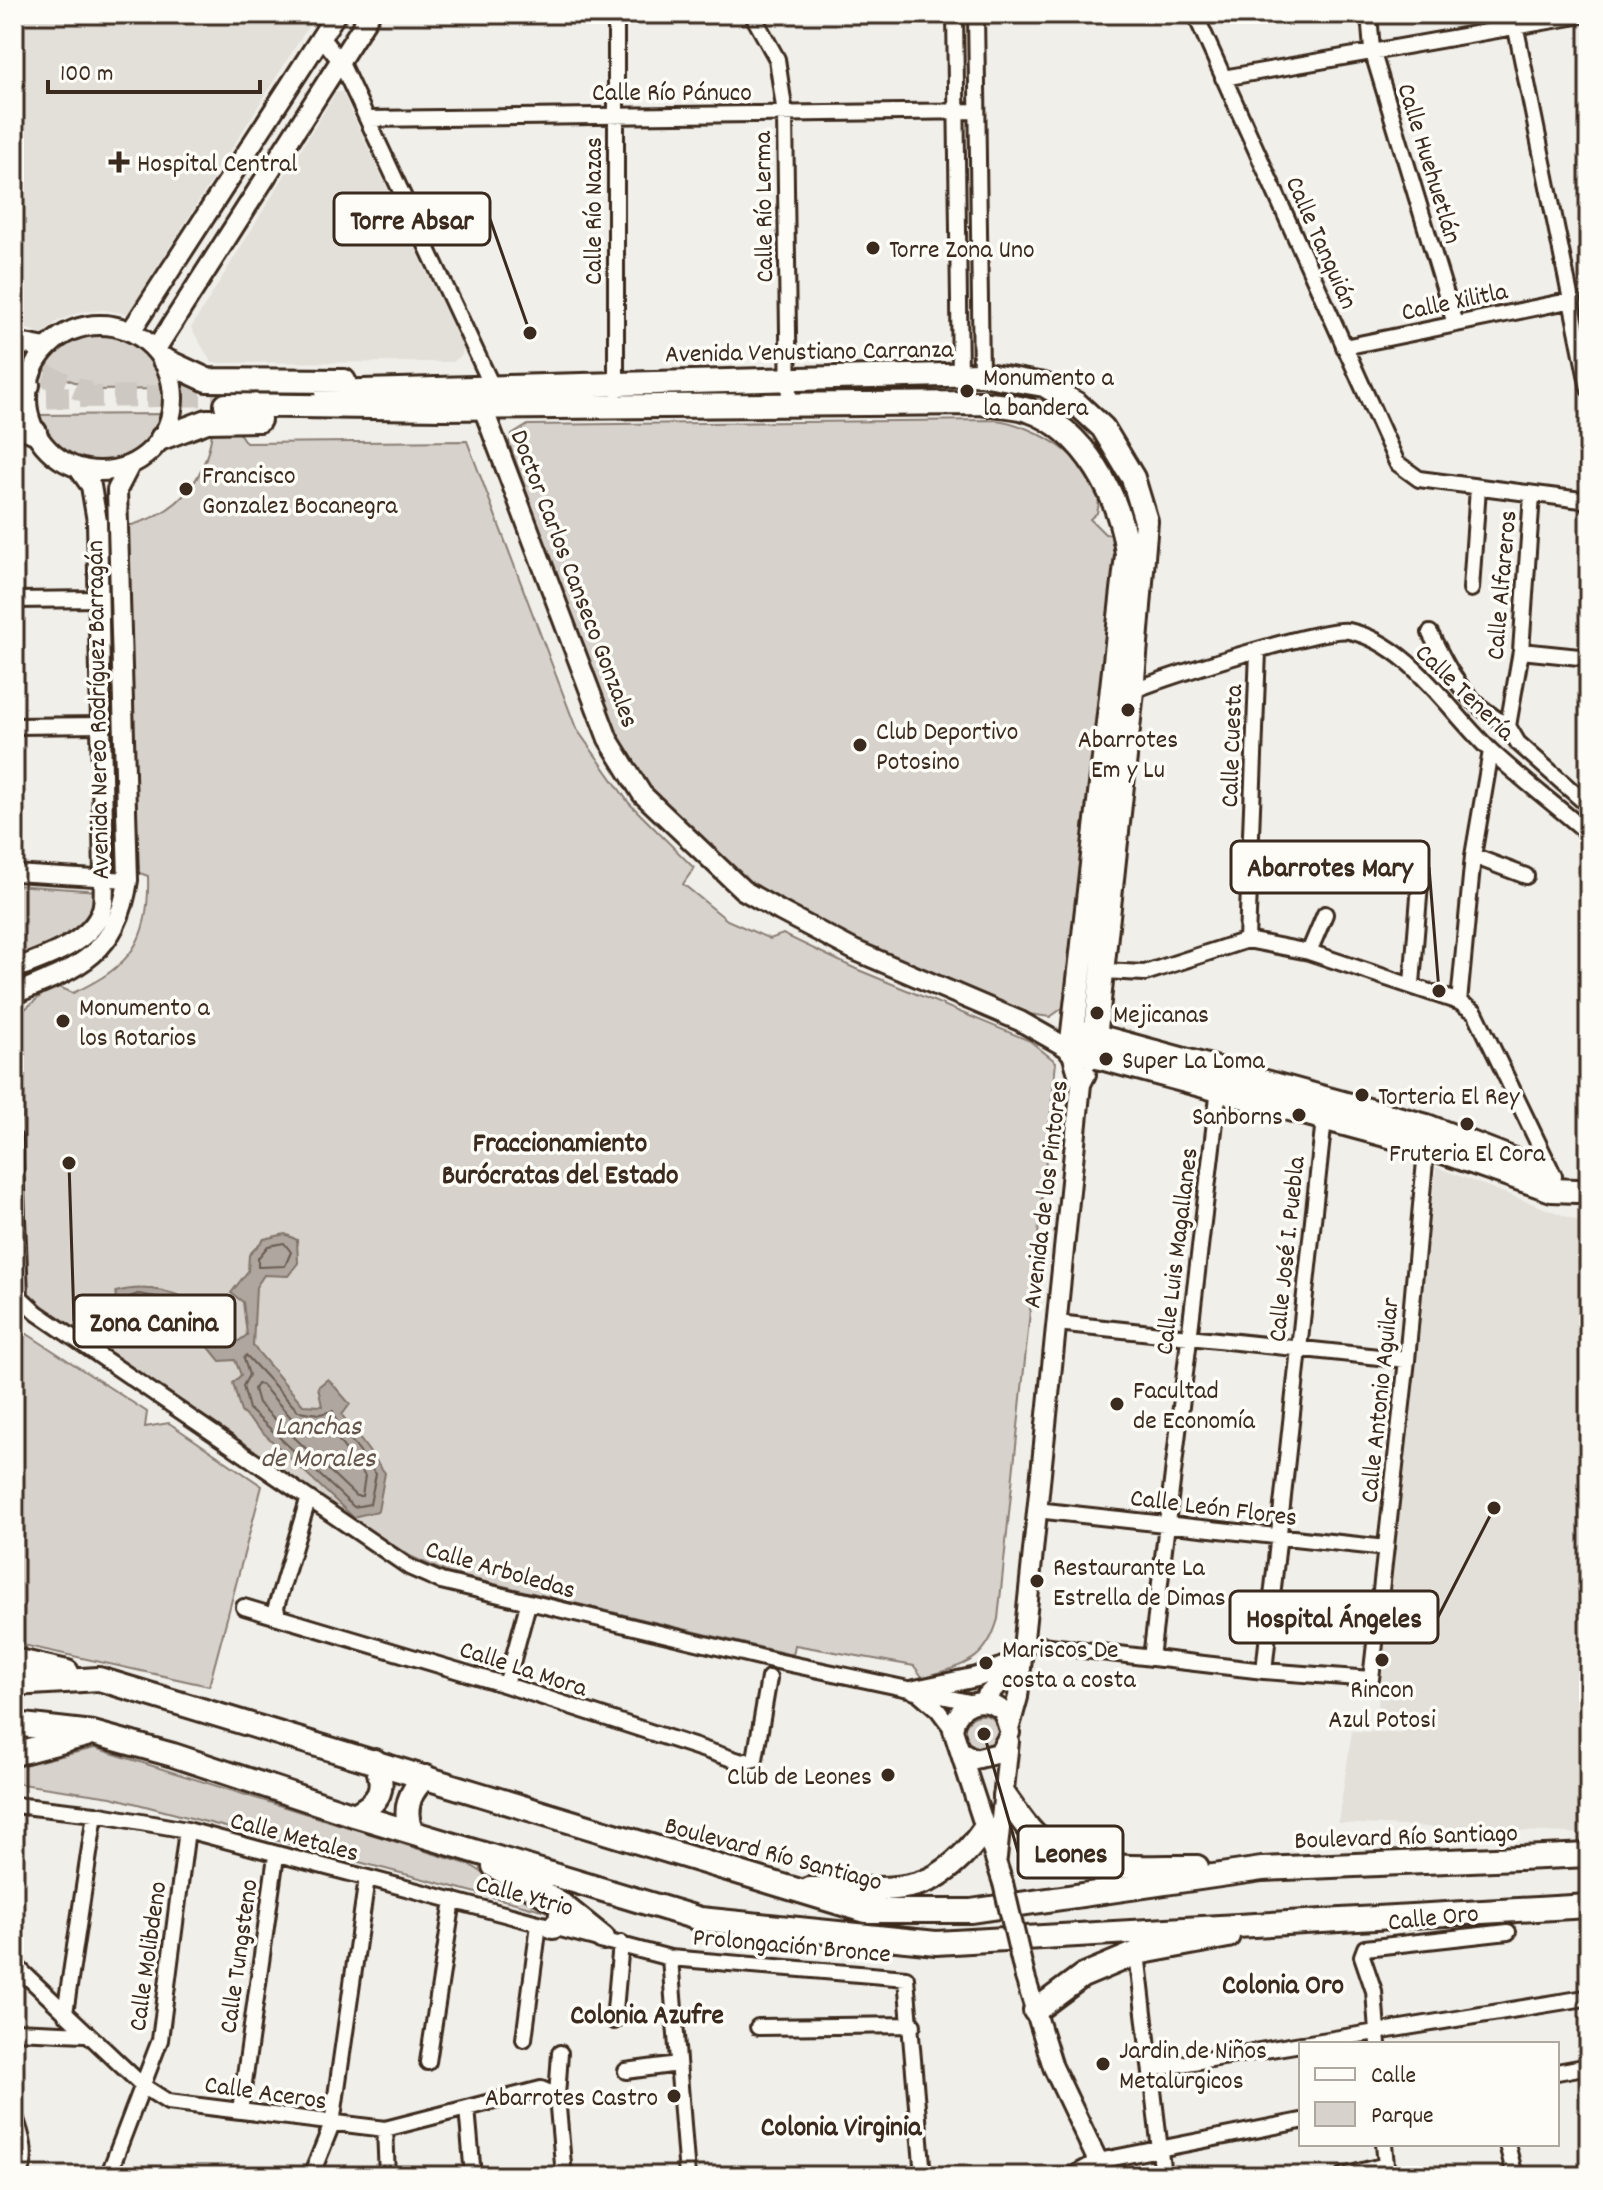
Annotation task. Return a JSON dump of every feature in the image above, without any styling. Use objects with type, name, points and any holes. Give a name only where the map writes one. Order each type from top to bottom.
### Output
[{"type":"main road","points":[[131,331],[336,14]]},
{"type":"main road","points":[[160,355],[370,14]]},
{"type":"main road","points":[[160,355],[172,379],[174,399],[171,420],[148,455],[130,465],[109,471],[79,469],[49,451],[35,432],[21,382],[46,348],[64,334],[86,326],[109,325],[131,331],[160,355],[207,380],[388,381],[438,399]]},
{"type":"main road","points":[[14,342],[46,348]]},
{"type":"main road","name":"Avenida Venustiano Carranza","points":[[438,399],[492,386],[615,382],[970,374],[1044,385],[1077,404],[1103,428],[1133,478],[1146,521],[1118,695]]},
{"type":"main road","points":[[162,438],[207,421],[388,417],[438,399]]},
{"type":"main road","name":"Avenida Venustiano Carranza","points":[[226,400],[438,399],[483,408],[979,403],[1027,409],[1058,425],[1097,471],[1117,507],[1125,531],[1127,555],[1118,695]]},
{"type":"main road","points":[[1058,425],[1073,419],[1077,404]]},
{"type":"main road","name":"Doctor Carlos Canseco Gonzales","points":[[483,408],[608,739],[642,794],[743,890],[854,950],[1020,1021],[1083,1043]]},
{"type":"main road","points":[[14,423],[35,432]]},
{"type":"main road","points":[[1077,447],[1085,435],[1103,428]]},
{"type":"main road","name":"Avenida Nereo Rodríguez Barragán","points":[[14,994],[48,980],[101,949],[122,914],[128,880],[117,490],[130,465]]},
{"type":"main road","name":"Avenida Nereo Rodríguez Barragán","points":[[14,969],[50,955],[84,934],[102,911],[104,877],[97,521],[91,486],[79,469]]},
{"type":"main road","name":"Avenida de los Pintores","points":[[1083,1043],[1102,971],[1118,695]]},
{"type":"main road","name":"Avenida de los Pintores","points":[[997,1861],[1057,1323],[1118,695]]},
{"type":"main road","points":[[1083,1043],[1324,1119],[1427,1136]]},
{"type":"main road","points":[[1083,1043],[1427,1136],[1583,1194]]},
{"type":"main road","points":[[915,1690],[977,1677],[1022,1654]]},
{"type":"main road","points":[[1022,1654],[978,1702],[961,1710],[953,1730],[997,1861],[1025,1977],[1053,2067],[1102,2168]]},
{"type":"main road","points":[[14,1660],[99,1679]]},
{"type":"main road","name":"Boulevard Río Santiago","points":[[14,1684],[99,1679],[866,1911],[957,1911],[1262,1869],[1589,1855]]},
{"type":"main road","points":[[961,1751],[984,1759],[999,1753],[1010,1733],[1003,1711],[978,1702]]},
{"type":"main road","points":[[14,1724],[93,1733],[173,1755],[354,1815],[700,1919],[829,1935],[936,1943],[1589,1906]]},
{"type":"main road","points":[[14,1754],[93,1733]]},
{"type":"main road","points":[[354,1815],[374,1805],[382,1792],[382,1776],[375,1761]]},
{"type":"main road","points":[[411,1831],[406,1817],[409,1801],[414,1787],[426,1777]]},
{"type":"main road","points":[[1005,1796],[1026,1826],[1046,1845],[1071,1858],[1136,1866],[1262,1869]]},
{"type":"main road","points":[[790,1889],[891,1888],[924,1884],[952,1867],[985,1828]]},
{"type":"main road","points":[[454,1844],[562,1905],[612,1941]]},
{"type":"main road","points":[[546,1926],[560,1922],[562,1905]]},
{"type":"main road","points":[[1035,2011],[1082,1976],[1137,1953],[1213,1939],[1277,1922]]},
{"type":"street","name":"Calle Río Nazas","points":[[616,14],[615,382],[618,408]]},
{"type":"street","name":"Calle Río Lerma","points":[[752,14],[777,59],[785,114],[789,406]]},
{"type":"street","points":[[955,14],[956,111],[970,374]]},
{"type":"street","points":[[970,374],[976,14]]},
{"type":"street","name":"Calle Tanquián","points":[[1195,14],[1397,463],[1419,479],[1478,488]]},
{"type":"street","name":"Calle Huehuetlán","points":[[1369,14],[1372,50],[1455,324]]},
{"type":"street","points":[[1223,78],[1514,20],[1589,14]]},
{"type":"street","points":[[1514,20],[1589,389]]},
{"type":"street","points":[[321,37],[340,61],[492,386]]},
{"type":"street","name":"Calle Río Pánuco","points":[[368,119],[976,111]]},
{"type":"street","name":"Calle Xilitla","points":[[1344,347],[1573,300]]},
{"type":"street","points":[[1471,589],[1478,488],[1589,501]]},
{"type":"street","name":"Calle Alfareros","points":[[1508,726],[1521,651],[1532,495]]},
{"type":"street","points":[[14,600],[100,599]]},
{"type":"street","name":"Calle Tenería","points":[[1118,695],[1258,651],[1338,630],[1369,638],[1411,666],[1491,751],[1589,834]]},
{"type":"street","points":[[1430,633],[1456,685],[1477,708],[1508,726],[1518,743],[1589,806]]},
{"type":"street","name":"Calle Cuesta","points":[[1247,940],[1258,651]]},
{"type":"street","points":[[1521,651],[1589,658]]},
{"type":"street","points":[[14,726],[101,725]]},
{"type":"street","points":[[1459,1002],[1473,856],[1491,751]]},
{"type":"street","points":[[1473,856],[1526,876]]},
{"type":"street","points":[[14,873],[128,880]]},
{"type":"street","points":[[1412,984],[1420,884]]},
{"type":"street","points":[[1309,952],[1325,914]]},
{"type":"street","points":[[1102,971],[1145,973],[1247,940],[1309,952],[1459,1002],[1475,1012],[1553,1183]]},
{"type":"street","name":"Calle Luis Magallanes","points":[[1151,1658],[1219,1088]]},
{"type":"street","name":"Calle José I. Puebla","points":[[1264,1671],[1324,1119]]},
{"type":"street","name":"Calle Antonio Aguilar","points":[[1264,1671],[1371,1679],[1407,1360],[1427,1136]]},
{"type":"street","name":"Calle Arboledas","points":[[14,1139],[17,1299],[156,1397],[409,1567],[441,1581],[528,1604],[978,1702]]},
{"type":"street","points":[[1057,1323],[1407,1360]]},
{"type":"street","points":[[278,1617],[276,1607],[308,1500]]},
{"type":"street","name":"Calle León Flores","points":[[1036,1510],[1279,1539],[1386,1548]]},
{"type":"street","points":[[506,1685],[528,1604]]},
{"type":"street","name":"Calle La Mora","points":[[244,1607],[506,1685],[742,1762],[755,1759],[769,1678]]},
{"type":"street","points":[[1022,1654],[1151,1658],[1264,1671]]},
{"type":"street","points":[[915,1690],[938,1710],[953,1730]]},
{"type":"street","name":"Calle Metales","points":[[14,1805],[95,1814],[187,1830],[367,1878],[332,2124],[311,2176]]},
{"type":"street","points":[[65,2013],[95,1814]]},
{"type":"street","name":"Calle Molibdeno","points":[[108,2176],[160,2040],[187,1830]]},
{"type":"street","name":"Calle Tungsteno","points":[[240,2111],[276,1856]]},
{"type":"street","name":"Calle Ytrio","points":[[367,1878],[670,1958]]},
{"type":"street","points":[[428,2062],[453,1900]]},
{"type":"street","points":[[524,2039],[546,1926]]},
{"type":"street","name":"Calle Oro","points":[[1378,2038],[1374,1991],[1362,1956],[1365,1948],[1508,1932]]},
{"type":"street","points":[[612,1941],[614,2021]]},
{"type":"street","points":[[1137,1953],[1163,2176]]},
{"type":"street","points":[[670,1958],[687,2176]]},
{"type":"street","name":"Prolongación Bronce","points":[[670,1958],[901,1977],[909,1982],[913,2025]]},
{"type":"street","name":"Calle Aceros","points":[[14,1964],[143,2086],[168,2102],[385,2129],[541,2089],[557,2096]]},
{"type":"street","points":[[1327,2042],[1378,2038],[1585,1998]]},
{"type":"street","points":[[758,2027],[913,2025],[923,2176]]},
{"type":"street","points":[[14,2031],[85,2034]]},
{"type":"street","points":[[1151,2069],[1299,2044]]},
{"type":"street","points":[[560,2053],[557,2096],[564,2176]]},
{"type":"street","points":[[626,2071],[678,2064]]},
{"type":"street","points":[[1559,2072],[1589,2066]]},
{"type":"street","points":[[467,2108],[473,2176]]},
{"type":"street","points":[[14,2114],[23,2137],[25,2162],[20,2176]]},
{"type":"street","points":[[1071,2176],[1158,2148],[1299,2121]]},
{"type":"street","points":[[385,2129],[387,2176]]},
{"type":"street","points":[[1343,2176],[1386,2171],[1384,2146]]},
{"type":"street","points":[[1508,2146],[1515,2176]]},
{"type":"shaded area","name":"Hospital Central","points":[[14,14],[316,14],[128,314],[104,310],[80,312],[58,321],[44,334],[14,325]]},
{"type":"shaded area","points":[[336,92],[342,92],[463,348],[462,355],[453,362],[212,363],[191,328]]},
{"type":"shaded area","points":[[1436,1167],[1589,1225],[1589,1834],[1338,1823],[1352,1731],[1403,1733],[1378,1708]]},
{"type":"green space","points":[[107,333],[128,340],[146,351],[160,367],[164,389],[95,390],[41,369],[61,346],[86,335]]},
{"type":"green space","points":[[163,414],[156,432],[143,445],[113,461],[97,462],[68,454],[55,444],[38,415]]},
{"type":"green space","name":"Club Deportivo Potosino","points":[[994,420],[1046,438],[1080,463],[1092,479],[1098,496],[1097,513],[1090,519],[1105,534],[1118,535],[1072,988],[1064,1007],[1050,1017],[1029,1014],[928,976],[860,946],[754,888],[710,852],[634,774],[606,716],[509,443],[512,435],[528,425]]},
{"type":"green space","points":[[212,433],[239,433],[246,443],[467,441],[576,728],[629,803],[694,868],[683,884],[727,920],[770,939],[783,934],[856,969],[1030,1041],[1056,1062],[998,1619],[986,1645],[971,1660],[923,1678],[914,1666],[795,1645],[793,1655],[448,1573],[412,1557],[358,1524],[28,1299],[19,1014],[54,985],[73,993],[93,983],[123,961],[140,934],[148,899],[148,876],[134,871],[124,527],[158,515],[184,495],[202,468]]},
{"type":"green space","points":[[14,885],[99,891],[98,904],[81,925],[68,934],[14,959]]},
{"type":"green space","points":[[15,1326],[147,1412],[145,1427],[169,1423],[262,1486],[209,1686],[14,1643]]},
{"type":"green space","points":[[982,1715],[995,1720],[1000,1733],[995,1746],[982,1751],[969,1746],[964,1733],[969,1720]]},
{"type":"green space","points":[[95,1748],[470,1865],[546,1911],[111,1797],[14,1783],[14,1767]]},
{"type":"water","name":"Lanchas de Morales","points":[[285,1234],[297,1240],[298,1263],[288,1276],[264,1275],[256,1287],[253,1346],[303,1405],[322,1406],[318,1387],[328,1379],[350,1404],[342,1415],[385,1473],[378,1511],[353,1517],[241,1412],[233,1383],[241,1375],[235,1360],[220,1361],[207,1345],[205,1330],[193,1324],[192,1335],[160,1334],[142,1329],[114,1314],[116,1292],[150,1289],[174,1294],[204,1311],[233,1345],[247,1335],[243,1302],[231,1293],[248,1271],[249,1255],[264,1239]]},
{"type":"tunnel","points":[[14,363],[89,393]]},
{"type":"tunnel","points":[[14,398],[227,395]]},
{"type":"place","name":"Hospital Central","points":[[119,162]]},
{"type":"place","name":"Torre Zona Uno","points":[[873,248]]},
{"type":"place","name":"Torre Absar","points":[[530,333]]},
{"type":"place","name":"Monumento a la bandera","points":[[967,391]]},
{"type":"place","name":"Francisco Gonzalez Bocanegra","points":[[186,489]]},
{"type":"place","name":"Abarrotes Em y Lu","points":[[1128,710]]},
{"type":"place","name":"Club Deportivo Potosino","points":[[860,745]]},
{"type":"place","name":"Abarrotes Mary","points":[[1439,991]]},
{"type":"place","name":"Mejicanas","points":[[1097,1013]]},
{"type":"place","name":"Monumento a los Rotarios","points":[[63,1021]]},
{"type":"place","name":"Super La Loma","points":[[1106,1059]]},
{"type":"place","name":"Torteria El Rey","points":[[1362,1095]]},
{"type":"place","name":"Sanborns","points":[[1299,1115]]},
{"type":"place","name":"Fruteria El Cora","points":[[1467,1124]]},
{"type":"place","name":"Zona Canina","points":[[69,1163]]},
{"type":"place","name":"Facultad de Economía","points":[[1117,1404]]},
{"type":"place","name":"Hospital Ángeles","points":[[1494,1508]]},
{"type":"place","name":"Restaurante La Estrella de Dimas","points":[[1037,1581]]},
{"type":"place","name":"Rincon Azul Potosi","points":[[1382,1660]]},
{"type":"place","name":"Mariscos De costa a costa","points":[[986,1663]]},
{"type":"place","name":"Leones","points":[[984,1734]]},
{"type":"place","name":"Club de Leones","points":[[888,1775]]},
{"type":"place","name":"Jardin de Niños Metalurgicos","points":[[1103,2064]]},
{"type":"place","name":"Abarrotes Castro","points":[[674,2096]]},
{"type":"district","name":"Fraccionamiento Burócratas del Estado","points":[[560,1157]]},
{"type":"district","name":"Colonia Oro","points":[[1283,1983]]},
{"type":"district","name":"Colonia Azufre","points":[[647,2013]]},
{"type":"district","name":"Colonia Virginia","points":[[841,2125]]}]
